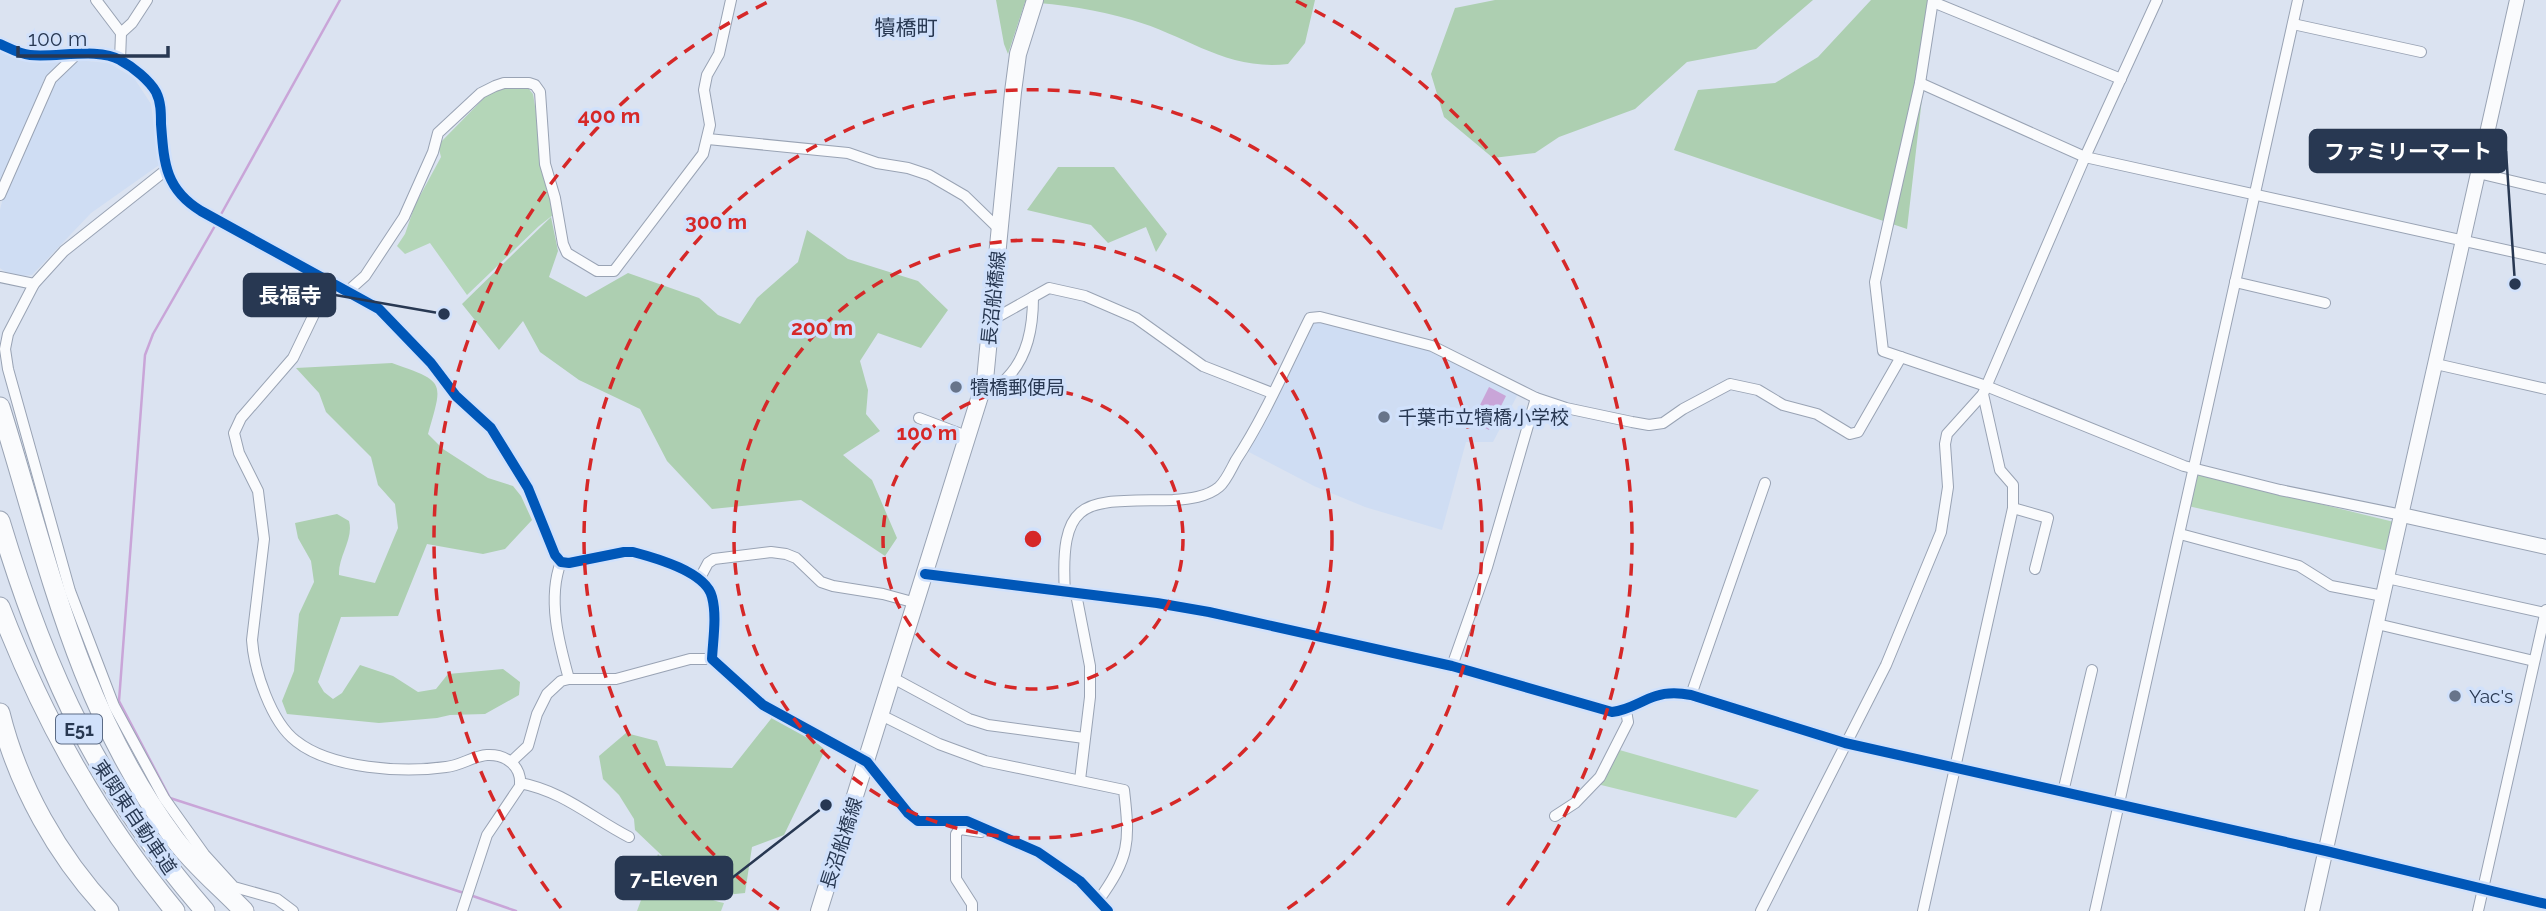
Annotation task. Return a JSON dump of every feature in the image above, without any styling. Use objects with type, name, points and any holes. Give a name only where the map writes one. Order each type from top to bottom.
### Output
[{"type":"highway","points":[[0,407],[46,568],[87,683],[113,738],[134,779],[176,841],[244,911]]},
{"type":"highway","name":"東関東自動車道","points":[[0,521],[36,633],[72,716],[101,771],[143,834],[205,911]]},
{"type":"highway","name":"東関東自動車道","points":[[0,607],[33,687],[85,787],[124,847],[175,911]]},
{"type":"highway","points":[[0,713],[23,781],[43,820],[70,863],[109,911]]},
{"type":"main road","name":"長沼船橋線","points":[[819,911],[981,393],[992,320],[1018,54],[1035,0]]},
{"type":"street","points":[[96,0],[121,33],[120,60]]},
{"type":"street","points":[[121,33],[132,23],[147,0]]},
{"type":"street","points":[[347,292],[365,276],[404,217],[433,152],[438,132],[481,93],[504,83],[529,83],[535,85],[540,92],[545,164],[567,253],[597,271],[614,271],[698,162],[708,139],[710,125],[704,90],[707,75],[719,54],[731,0]]},
{"type":"street","points":[[1762,911],[1886,665],[1941,532],[1948,486],[1945,444],[1947,434],[1984,390],[2018,318],[2085,157],[2157,0]]},
{"type":"street","points":[[2095,911],[2298,0]]},
{"type":"street","points":[[2312,911],[2517,0]]},
{"type":"street","points":[[2121,79],[1933,1],[1920,83],[1875,282],[1883,351],[2194,469],[2546,547]]},
{"type":"street","points":[[2293,24],[2421,52]]},
{"type":"street","points":[[0,44],[27,55],[99,54],[120,60],[148,82],[156,92],[160,104],[166,170],[173,187],[190,204],[330,281],[390,318],[431,363],[456,396],[491,428],[528,488],[555,555],[561,562],[633,552],[700,578],[712,594],[714,607],[712,659]]},
{"type":"street","points":[[0,195],[51,79],[76,55]]},
{"type":"street","points":[[1920,83],[2085,157],[2546,259]]},
{"type":"street","points":[[708,139],[848,153],[877,163],[908,168],[938,180],[965,196],[1000,230]]},
{"type":"street","points":[[166,170],[64,251],[34,284],[8,334],[5,349],[8,369],[70,591],[114,706],[164,798],[204,854],[234,887],[277,899],[293,911]]},
{"type":"street","points":[[2478,173],[2546,189]]},
{"type":"street","points":[[0,277],[34,284]]},
{"type":"street","points":[[330,281],[293,358],[241,418],[234,433],[235,442],[258,491],[261,506],[264,551],[252,640],[253,651],[270,708],[297,743],[325,756],[377,768],[404,769],[446,767],[489,755],[512,761],[518,769],[520,783],[487,835],[462,911]]},
{"type":"street","points":[[2235,282],[2325,303]]},
{"type":"street","points":[[992,320],[1049,288],[1085,296],[1136,318],[1203,366],[1272,394]]},
{"type":"street","points":[[981,393],[1005,380],[1027,349],[1033,320],[1033,297]]},
{"type":"street","points":[[1080,780],[1090,697],[1090,666],[1070,593],[1065,539],[1071,522],[1080,511],[1103,502],[1193,497],[1205,495],[1220,486],[1245,446],[1310,318],[1320,317],[1432,346],[1536,398],[1566,408],[1649,425],[1663,423],[1730,384],[1758,390],[1783,405],[1817,414],[1850,434],[1858,432],[1901,357]]},
{"type":"street","points":[[2435,364],[2546,389]]},
{"type":"street","points":[[1923,911],[2013,508],[2013,485],[2000,470],[1984,390]]},
{"type":"street","points":[[1452,666],[1486,567],[1536,398]]},
{"type":"street","points":[[919,418],[969,437]]},
{"type":"street","points":[[1691,695],[1765,484]]},
{"type":"street","points":[[2013,508],[2048,518],[2035,569]]},
{"type":"street","points":[[2180,534],[2300,566],[2331,586],[2383,596]]},
{"type":"street","points":[[700,578],[708,563],[714,559],[771,552],[796,558],[812,576],[833,586],[883,594],[916,603]]},
{"type":"street","points":[[561,562],[557,572],[556,630],[569,679]]},
{"type":"street","points":[[925,574],[1209,612],[1452,666],[1612,712],[1626,711],[1656,695],[1675,692],[1691,695],[1845,743],[2326,851],[2546,904]]},
{"type":"street","points":[[2388,578],[2546,611],[2478,911]]},
{"type":"street","points":[[2377,625],[2534,661]]},
{"type":"street","points":[[512,761],[528,746],[537,714],[553,686],[569,679],[616,679],[690,659],[712,659],[763,705],[867,762],[908,813],[918,821],[967,821],[1038,852],[1080,881],[1108,911]]},
{"type":"street","points":[[2063,792],[2091,670]]},
{"type":"street","points":[[893,678],[969,719],[1084,738]]},
{"type":"street","points":[[1555,816],[1575,803],[1600,776],[1628,722],[1626,711]]},
{"type":"street","points":[[881,715],[939,744],[985,761],[1124,790],[1129,830],[1127,844],[1115,875],[1098,901]]},
{"type":"street","points":[[520,783],[537,786],[571,800],[629,837]]},
{"type":"street","points":[[972,911],[972,904],[956,879],[956,834],[960,829],[998,834]]},
{"type":"shaded area","points":[[0,49],[32,62],[63,60],[45,77],[0,196]]},
{"type":"shaded area","points":[[76,60],[109,63],[134,78],[151,104],[159,165],[91,213],[32,275],[13,277],[0,268],[0,210],[5,189],[54,83]]},
{"type":"shaded area","name":"千葉市立犢橋小学校","points":[[1309,318],[1425,343],[1519,392],[1493,442],[1466,442],[1442,530],[1365,507],[1314,486],[1245,450]]},
{"type":"shaded area","points":[[1489,387],[1506,396],[1489,430],[1472,421]]},
{"type":"green space","points":[[996,0],[1315,0],[1305,43],[1288,64],[1266,65],[1208,51],[1119,16],[1025,2],[1008,54]]},
{"type":"green space","points":[[1495,0],[1813,0],[1756,49],[1687,62],[1635,109],[1559,137],[1535,153],[1493,158],[1444,117],[1431,74],[1455,8]]},
{"type":"green space","points":[[1871,0],[1937,0],[1927,55],[1907,229],[1674,150],[1698,90],[1775,83],[1818,57]]},
{"type":"green space","points":[[508,86],[528,88],[533,94],[553,215],[467,295],[430,243],[405,254],[397,246],[441,157],[438,145],[488,94]]},
{"type":"green space","points":[[1058,167],[1114,167],[1167,234],[1156,252],[1146,227],[1108,243],[1091,225],[1027,210]]},
{"type":"green space","points":[[551,217],[558,251],[549,277],[586,297],[628,273],[699,298],[718,315],[740,324],[757,298],[798,262],[807,230],[848,259],[918,281],[948,310],[921,348],[878,333],[860,361],[868,390],[866,414],[880,431],[843,455],[872,480],[897,538],[885,556],[801,500],[712,509],[667,461],[640,409],[579,380],[540,352],[523,321],[499,350],[462,304]]},
{"type":"green space","points":[[392,363],[423,375],[436,386],[436,403],[428,434],[443,449],[488,478],[513,486],[521,496],[532,520],[505,549],[483,554],[427,544],[398,616],[341,617],[318,682],[324,692],[333,699],[342,693],[360,665],[393,676],[418,692],[436,689],[448,674],[503,669],[520,682],[519,695],[485,714],[379,723],[287,714],[282,701],[294,671],[299,614],[314,582],[311,561],[298,538],[295,523],[337,514],[349,521],[349,534],[339,575],[375,583],[398,528],[395,504],[378,485],[371,457],[326,412],[319,393],[296,368]]},
{"type":"green space","points":[[2198,474],[2394,522],[2388,551],[2188,506],[2194,478]]},
{"type":"green space","points":[[774,715],[810,737],[825,750],[784,835],[752,847],[745,893],[715,896],[695,887],[635,830],[634,819],[619,795],[603,779],[599,756],[626,733],[657,741],[666,766],[732,768]]},
{"type":"green space","points":[[1616,749],[1759,790],[1736,818],[1597,784]]},
{"type":"green space","points":[[658,854],[679,878],[695,891],[724,903],[721,911],[637,911]]},
{"type":"waterway","points":[[219,218],[340,0]]},
{"type":"waterway","points":[[216,224],[153,334],[145,355],[119,701],[170,798],[464,893]]},
{"type":"waterway","points":[[470,895],[516,911]]},
{"type":"cycle path","points":[[0,44],[30,55],[89,53],[111,56],[135,70],[158,96],[165,163],[180,194],[201,211],[379,309],[431,363],[456,396],[491,428],[528,488],[555,555],[561,562],[633,552],[667,562],[690,573],[708,588],[712,597],[712,659],[763,705],[867,762],[908,813],[918,821],[967,821],[1038,852],[1080,881],[1108,911]]},
{"type":"cycle path","points":[[925,574],[1209,612],[1452,666],[1612,712],[1660,695],[1691,695],[1845,743],[2326,851],[2546,904]]},
{"type":"place","name":"ファミリーマート","points":[[2515,284]]},
{"type":"place","name":"長福寺","points":[[444,314]]},
{"type":"place","name":"犢橋郵便局","points":[[956,387]]},
{"type":"place","name":"千葉市立犢橋小学校","points":[[1384,417]]},
{"type":"place","name":"Yac's","points":[[2455,696]]},
{"type":"place","name":"7-Eleven","points":[[826,805]]},
{"type":"district","name":"犢橋町","points":[[906,27]]}]
